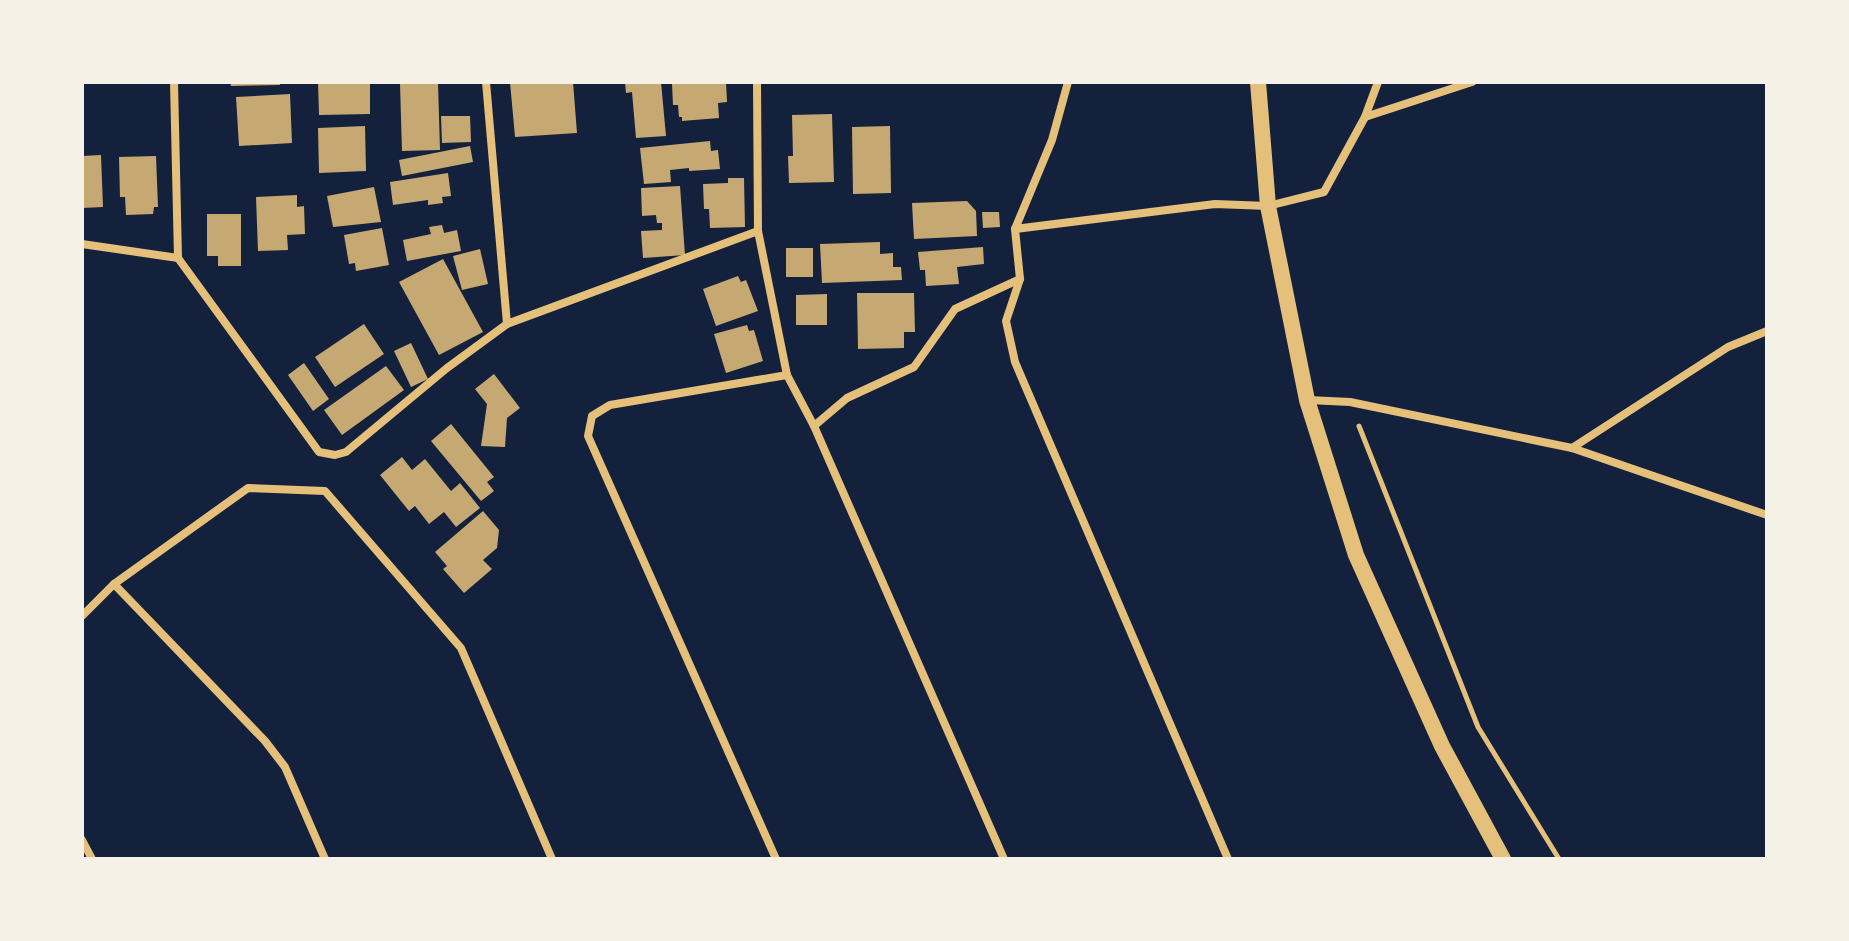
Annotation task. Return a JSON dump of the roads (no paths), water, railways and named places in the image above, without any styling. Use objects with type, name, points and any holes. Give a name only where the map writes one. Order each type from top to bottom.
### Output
[{"type":"main road","points":[[1258,82],[1268,206],[1307,400],[1356,555],[1442,746],[1503,859]]},
{"type":"street","points":[[174,82],[178,258],[319,452],[335,455],[346,452],[447,368],[507,324],[758,231]]},
{"type":"street","points":[[486,82],[507,324]]},
{"type":"street","points":[[757,82],[758,231],[787,375],[814,426],[1004,859]]},
{"type":"street","points":[[1068,82],[1052,140],[1015,229],[1020,279],[1006,321],[1015,362],[1228,859]]},
{"type":"street","points":[[1015,229],[1215,204],[1268,206],[1324,192],[1365,117],[1378,82]]},
{"type":"street","points":[[1365,117],[1472,82]]},
{"type":"street","points":[[82,244],[178,258]]},
{"type":"street","points":[[814,426],[847,398],[914,367],[955,309],[1020,279]]},
{"type":"street","points":[[1572,448],[1728,347],[1767,331]]},
{"type":"street","points":[[776,859],[588,436],[592,416],[610,405],[787,375]]},
{"type":"street","points":[[1307,400],[1350,402],[1572,448],[1767,515]]},
{"type":"street","points":[[82,616],[114,584],[248,488],[325,491],[461,648],[552,859]]},
{"type":"street","points":[[114,584],[265,741],[285,767],[325,859]]},
{"type":"street","points":[[82,840],[92,859]]}]
